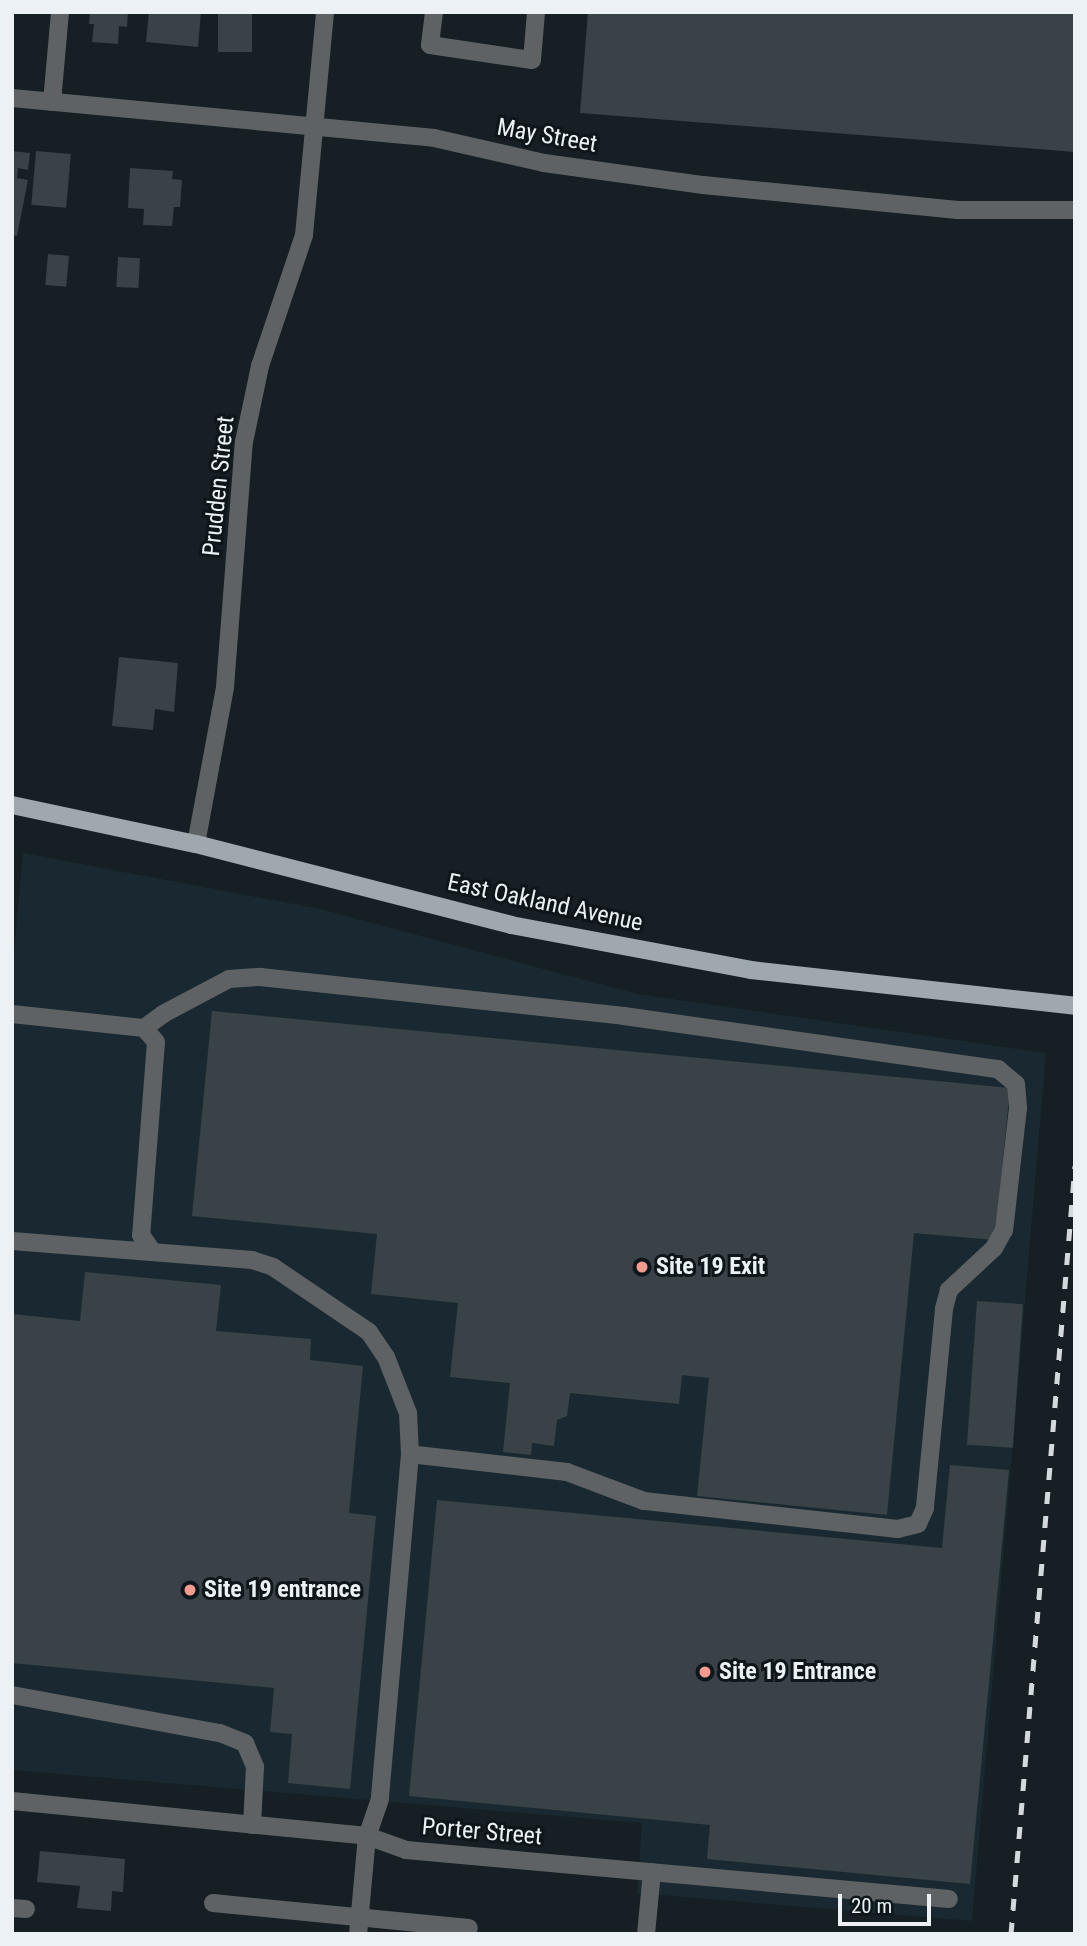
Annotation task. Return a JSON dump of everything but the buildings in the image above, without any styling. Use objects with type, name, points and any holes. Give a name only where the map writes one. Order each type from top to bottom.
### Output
[{"type":"main road","name":"East Oakland Avenue","points":[[12,805],[195,844],[511,925],[724,965],[1075,1006]]},
{"type":"street","points":[[52,102],[60,12]]},
{"type":"street","name":"Prudden Street","points":[[195,844],[225,687],[244,442],[260,366],[304,235],[325,12]]},
{"type":"street","points":[[434,12],[430,45],[532,60],[536,12]]},
{"type":"street","name":"May Street","points":[[12,98],[434,138],[544,163],[703,185],[958,210],[1075,210]]},
{"type":"street","points":[[12,1014],[144,1028],[163,1014],[229,979],[261,977],[624,1016],[984,1067],[998,1069],[1016,1084],[1018,1108],[1004,1230],[994,1248],[949,1290],[944,1308],[925,1508],[918,1524],[898,1529],[644,1501],[567,1472],[410,1454]]},
{"type":"street","points":[[144,1028],[156,1042],[141,1235],[152,1251]]},
{"type":"street","points":[[12,1241],[252,1260],[273,1268],[369,1332],[386,1357],[408,1413],[410,1454],[380,1799],[367,1836],[358,1926]]},
{"type":"street","points":[[12,1695],[220,1733],[245,1743],[255,1767],[252,1825]]},
{"type":"street","name":"Porter Street","points":[[12,1801],[367,1836],[406,1850],[949,1899]]},
{"type":"street","points":[[646,1934],[652,1872]]},
{"type":"street","points":[[214,1903],[358,1926],[469,1928]]},
{"type":"shaded area","points":[[23,853],[320,909],[637,994],[1046,1053],[972,1921],[637,1893],[642,1823],[12,1770],[12,975]]},
{"type":"railway","points":[[1011,1934],[1075,1166]]},
{"type":"place","name":"Site 19 Exit","points":[[642,1267]]},
{"type":"place","name":"Site 19 entrance","points":[[190,1590]]},
{"type":"place","name":"Site 19 Entrance","points":[[705,1672]]}]
